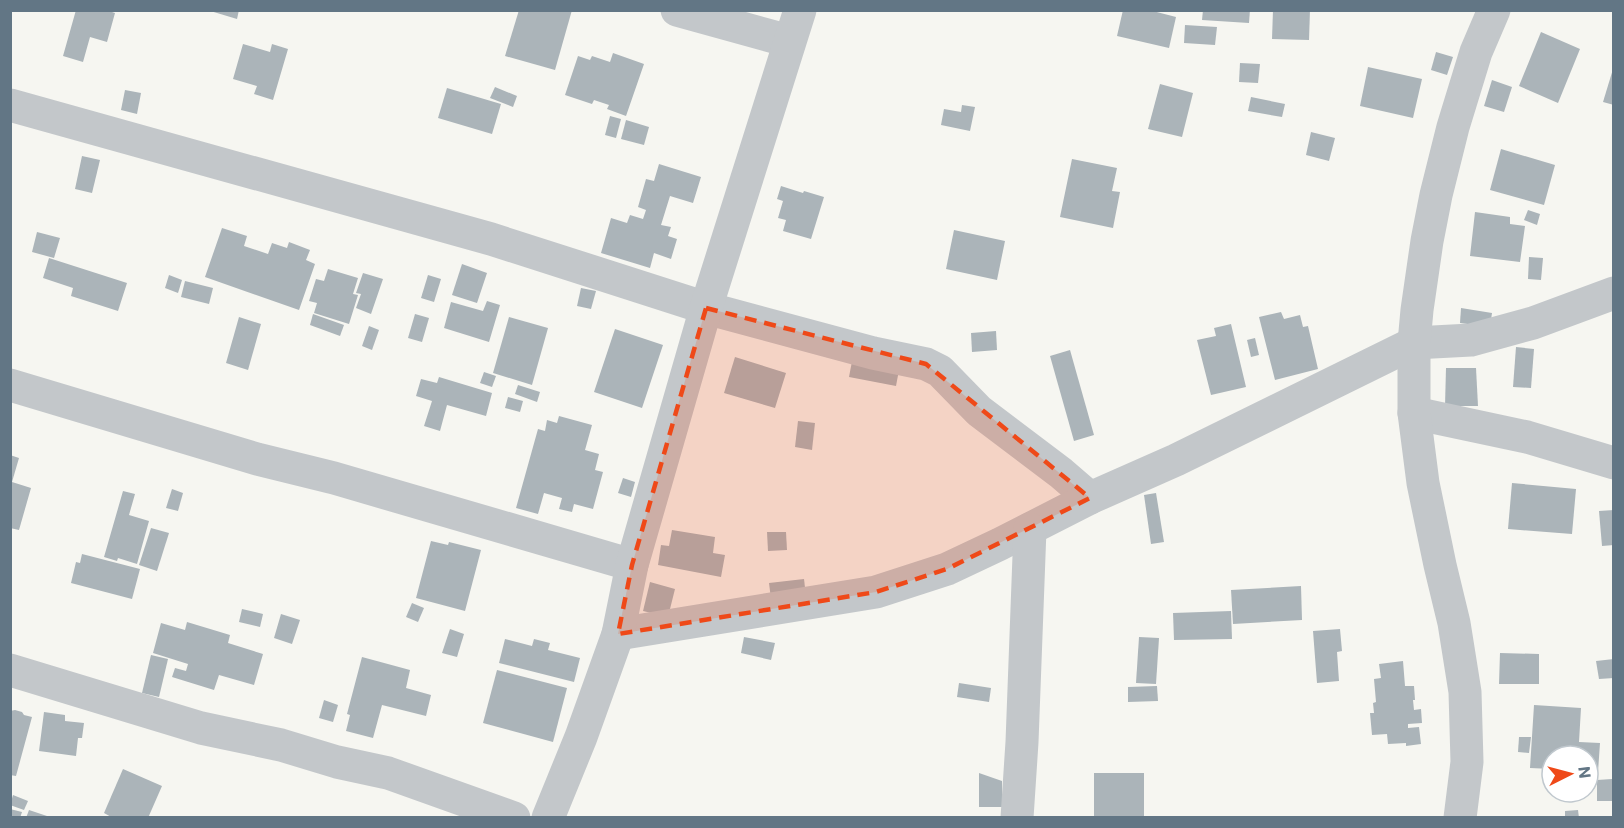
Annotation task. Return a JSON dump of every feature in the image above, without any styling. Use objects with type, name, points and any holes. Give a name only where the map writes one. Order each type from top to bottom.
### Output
[{"type":"street","points":[[677,10],[789,41]]},
{"type":"street","points":[[548,818],[581,737],[618,634],[632,565],[706,308],[800,10]]},
{"type":"street","points":[[1460,818],[1467,762],[1465,692],[1454,622],[1423,483],[1414,413],[1414,343],[1427,241],[1436,195],[1453,127],[1476,52],[1494,11]]},
{"type":"street","points":[[10,105],[491,239],[706,308],[873,353],[926,364],[940,371],[979,411],[1090,498]]},
{"type":"street","points":[[618,634],[876,592],[947,569],[1414,343],[1471,340],[1533,323],[1614,293]]},
{"type":"street","points":[[10,385],[257,459],[334,478],[632,565]]},
{"type":"street","points":[[1414,413],[1527,436],[1614,463]]},
{"type":"street","points":[[1017,818],[1030,529]]},
{"type":"street","points":[[10,670],[201,728],[388,773],[514,818]]},
{"type":"highlighted area","points":[[706,308],[926,364],[1090,498],[947,569],[876,592],[618,634],[632,565]]},
{"type":"building","points":[[76,10],[106,10],[115,13],[107,42],[90,37],[83,62],[63,56]]},
{"type":"building","points":[[207,10],[239,10],[237,19]]},
{"type":"building","points":[[519,10],[572,10],[555,70],[505,56]]},
{"type":"building","points":[[1123,10],[1149,10],[1176,17],[1169,48],[1117,36]]},
{"type":"building","points":[[1203,10],[1250,10],[1249,23],[1202,20]]},
{"type":"building","points":[[1273,10],[1310,10],[1309,40],[1272,39]]},
{"type":"building","points":[[1185,25],[1217,27],[1215,45],[1184,43]]},
{"type":"building","points":[[1541,32],[1580,49],[1558,103],[1519,86]]},
{"type":"building","points":[[243,44],[270,52],[272,44],[288,49],[273,100],[254,94],[257,86],[233,79]]},
{"type":"building","points":[[1436,52],[1453,57],[1447,75],[1431,70]]},
{"type":"building","points":[[613,53],[644,64],[626,116],[607,109],[609,105],[594,100],[592,104],[565,95],[578,56],[590,60],[592,56],[610,62]]},
{"type":"building","points":[[1240,63],[1260,64],[1258,83],[1239,82]]},
{"type":"building","points":[[1368,67],[1422,79],[1413,118],[1360,106]]},
{"type":"building","points":[[1614,69],[1614,105],[1603,102]]},
{"type":"building","points":[[1492,80],[1512,87],[1504,112],[1484,106]]},
{"type":"building","points":[[1160,84],[1193,93],[1182,137],[1148,129]]},
{"type":"building","points":[[495,87],[517,96],[513,107],[490,98]]},
{"type":"building","points":[[447,88],[501,104],[492,134],[438,118]]},
{"type":"building","points":[[125,90],[141,93],[137,114],[121,110]]},
{"type":"building","points":[[1251,97],[1285,104],[1282,117],[1248,111]]},
{"type":"building","points":[[962,105],[975,107],[970,131],[941,125],[944,109],[961,112]]},
{"type":"building","points":[[610,116],[621,119],[616,138],[605,135]]},
{"type":"building","points":[[626,120],[649,127],[644,145],[621,139]]},
{"type":"building","points":[[1311,132],[1335,138],[1329,161],[1306,155]]},
{"type":"building","points":[[1501,149],[1555,165],[1544,205],[1490,190]]},
{"type":"building","points":[[82,156],[100,160],[92,193],[75,189]]},
{"type":"building","points":[[1072,159],[1117,168],[1112,191],[1120,192],[1113,228],[1060,217]]},
{"type":"building","points":[[659,164],[701,177],[693,203],[670,196],[661,225],[671,227],[668,236],[677,239],[671,259],[654,253],[650,268],[601,253],[611,218],[627,223],[630,215],[643,219],[646,210],[638,207],[646,179],[654,181]]},
{"type":"building","points":[[781,186],[824,197],[811,239],[783,231],[786,220],[778,218],[783,201],[777,199]]},
{"type":"building","points":[[1528,210],[1540,214],[1537,225],[1524,220]]},
{"type":"building","points":[[1475,212],[1510,217],[1510,224],[1525,226],[1520,262],[1470,256]]},
{"type":"building","points":[[222,228],[247,236],[244,246],[268,254],[272,243],[287,248],[289,242],[310,250],[306,260],[315,264],[299,310],[205,277]]},
{"type":"building","points":[[954,230],[1005,241],[997,280],[946,269]]},
{"type":"building","points":[[37,232],[60,238],[54,258],[32,252]]},
{"type":"building","points":[[1529,257],[1543,258],[1541,280],[1528,279]]},
{"type":"building","points":[[49,258],[127,283],[118,311],[71,296],[73,288],[43,278]]},
{"type":"building","points":[[462,264],[487,273],[477,303],[452,295]]},
{"type":"building","points":[[328,269],[358,278],[353,294],[358,295],[349,324],[314,313],[317,303],[309,301],[316,279],[324,281]]},
{"type":"building","points":[[363,273],[383,279],[371,314],[356,308],[361,294],[356,293]]},
{"type":"building","points":[[169,275],[182,280],[178,293],[165,288]]},
{"type":"building","points":[[428,275],[441,279],[434,302],[421,298]]},
{"type":"building","points":[[185,281],[213,288],[209,304],[181,297]]},
{"type":"building","points":[[581,288],[596,291],[591,309],[577,306]]},
{"type":"building","points":[[487,301],[500,305],[489,342],[444,328],[451,302],[483,311]]},
{"type":"building","points":[[1461,308],[1492,313],[1490,327],[1460,323]]},
{"type":"building","points":[[1281,312],[1284,319],[1300,315],[1303,327],[1308,326],[1318,369],[1275,380],[1259,317]]},
{"type":"building","points":[[313,314],[344,325],[340,336],[310,325]]},
{"type":"building","points":[[415,314],[429,318],[422,342],[408,338]]},
{"type":"building","points":[[239,317],[261,324],[248,370],[226,363]]},
{"type":"building","points":[[509,317],[548,328],[532,385],[493,373]]},
{"type":"building","points":[[1231,324],[1246,387],[1211,395],[1197,340],[1216,336],[1214,328]]},
{"type":"building","points":[[369,326],[379,330],[372,350],[362,346]]},
{"type":"building","points":[[615,329],[663,345],[642,408],[594,392]]},
{"type":"building","points":[[996,331],[997,350],[972,352],[971,333]]},
{"type":"building","points":[[1255,338],[1259,355],[1251,357],[1247,340]]},
{"type":"building","points":[[1516,347],[1534,349],[1531,388],[1513,387]]},
{"type":"building","points":[[1070,350],[1094,435],[1074,441],[1050,356]]},
{"type":"building","points":[[853,356],[900,365],[896,386],[849,377]]},
{"type":"building","points":[[735,357],[786,373],[775,408],[724,393]]},
{"type":"building","points":[[1446,368],[1476,368],[1478,406],[1445,406]]},
{"type":"building","points":[[484,372],[496,376],[492,387],[480,383]]},
{"type":"building","points":[[439,377],[492,393],[486,416],[447,405],[440,431],[424,426],[432,401],[416,396],[421,379],[437,383]]},
{"type":"building","points":[[518,385],[540,392],[537,402],[515,394]]},
{"type":"building","points":[[508,397],[523,401],[520,412],[505,408]]},
{"type":"building","points":[[559,416],[592,425],[585,450],[599,454],[595,470],[603,472],[593,509],[574,504],[572,512],[559,509],[562,498],[544,493],[538,514],[516,508],[538,429],[545,431],[547,420],[557,423]]},
{"type":"building","points":[[798,421],[815,423],[812,450],[795,447]]},
{"type":"building","points":[[10,455],[19,458],[12,482],[31,488],[19,530],[10,528]]},
{"type":"building","points":[[623,478],[635,482],[631,497],[618,493]]},
{"type":"building","points":[[1512,483],[1576,489],[1572,534],[1508,529]]},
{"type":"building","points":[[172,489],[183,493],[178,511],[166,508]]},
{"type":"building","points":[[123,491],[135,494],[129,515],[149,521],[137,564],[118,558],[117,561],[104,557]]},
{"type":"building","points":[[1156,493],[1164,542],[1151,544],[1144,495]]},
{"type":"building","points":[[1614,510],[1614,545],[1602,546],[1599,511]]},
{"type":"building","points":[[151,528],[169,533],[157,571],[139,565]]},
{"type":"building","points":[[672,530],[715,537],[713,553],[725,555],[721,577],[658,565],[661,545],[669,546]]},
{"type":"building","points":[[767,532],[786,532],[787,550],[768,551]]},
{"type":"building","points":[[431,541],[448,545],[449,542],[481,550],[465,611],[416,598]]},
{"type":"building","points":[[82,554],[140,569],[132,599],[71,583],[76,562],[80,563]]},
{"type":"building","points":[[804,579],[806,596],[771,599],[769,583]]},
{"type":"building","points":[[650,582],[675,589],[668,617],[643,611]]},
{"type":"building","points":[[1301,586],[1302,620],[1233,624],[1231,590]]},
{"type":"building","points":[[412,603],[424,608],[418,622],[406,617]]},
{"type":"building","points":[[242,609],[263,614],[260,627],[239,622]]},
{"type":"building","points":[[1231,611],[1232,639],[1174,640],[1173,613]]},
{"type":"building","points":[[281,614],[300,620],[292,644],[274,638]]},
{"type":"building","points":[[187,622],[230,635],[228,643],[263,654],[254,685],[219,675],[214,690],[172,677],[175,668],[186,671],[188,664],[153,653],[161,623],[185,630]]},
{"type":"building","points":[[450,629],[464,634],[457,657],[442,653]]},
{"type":"building","points":[[1340,629],[1342,651],[1337,652],[1339,681],[1317,683],[1313,631]]},
{"type":"building","points":[[744,637],[775,643],[771,660],[741,653]]},
{"type":"building","points":[[1139,637],[1159,638],[1156,684],[1136,683]]},
{"type":"building","points":[[505,639],[532,646],[534,639],[550,643],[548,650],[580,658],[574,682],[499,663]]},
{"type":"building","points":[[1500,653],[1539,654],[1539,684],[1499,684]]},
{"type":"building","points":[[151,655],[168,659],[159,697],[142,693]]},
{"type":"building","points":[[362,657],[410,670],[406,688],[431,695],[426,716],[382,705],[373,738],[346,731],[350,715],[347,714]]},
{"type":"building","points":[[1614,659],[1614,678],[1599,679],[1596,661]]},
{"type":"building","points":[[1403,661],[1405,686],[1414,686],[1414,710],[1421,709],[1422,723],[1408,724],[1408,728],[1419,727],[1421,744],[1406,746],[1406,743],[1388,744],[1387,734],[1372,735],[1370,713],[1374,713],[1373,703],[1376,702],[1374,679],[1381,678],[1379,664]]},
{"type":"building","points":[[497,670],[567,688],[553,742],[483,723]]},
{"type":"building","points":[[959,683],[991,688],[989,702],[957,697]]},
{"type":"building","points":[[1157,686],[1158,701],[1128,702],[1128,687]]},
{"type":"building","points":[[324,700],[338,705],[333,722],[319,718]]},
{"type":"building","points":[[1534,705],[1581,708],[1579,742],[1600,744],[1540,744],[1540,768],[1530,768]]},
{"type":"building","points":[[15,710],[32,717],[16,776],[10,775],[10,711]]},
{"type":"building","points":[[44,712],[65,715],[65,721],[84,723],[82,738],[78,738],[76,756],[39,751]]},
{"type":"building","points":[[1519,737],[1531,737],[1529,753],[1518,752]]},
{"type":"building","points":[[123,769],[162,786],[148,818],[113,818],[104,813]]},
{"type":"building","points":[[979,773],[1002,781],[1002,807],[979,807]]},
{"type":"building","points":[[1094,773],[1144,773],[1144,818],[1094,818]]},
{"type":"building","points":[[1612,779],[1612,801],[1600,801],[1600,780]]},
{"type":"building","points":[[13,795],[28,801],[24,810],[10,805]]},
{"type":"building","points":[[10,809],[22,812],[20,818],[10,818]]},
{"type":"building","points":[[29,810],[50,817],[50,818],[26,818]]},
{"type":"building","points":[[1578,810],[1579,818],[1565,818],[1565,811]]}]
